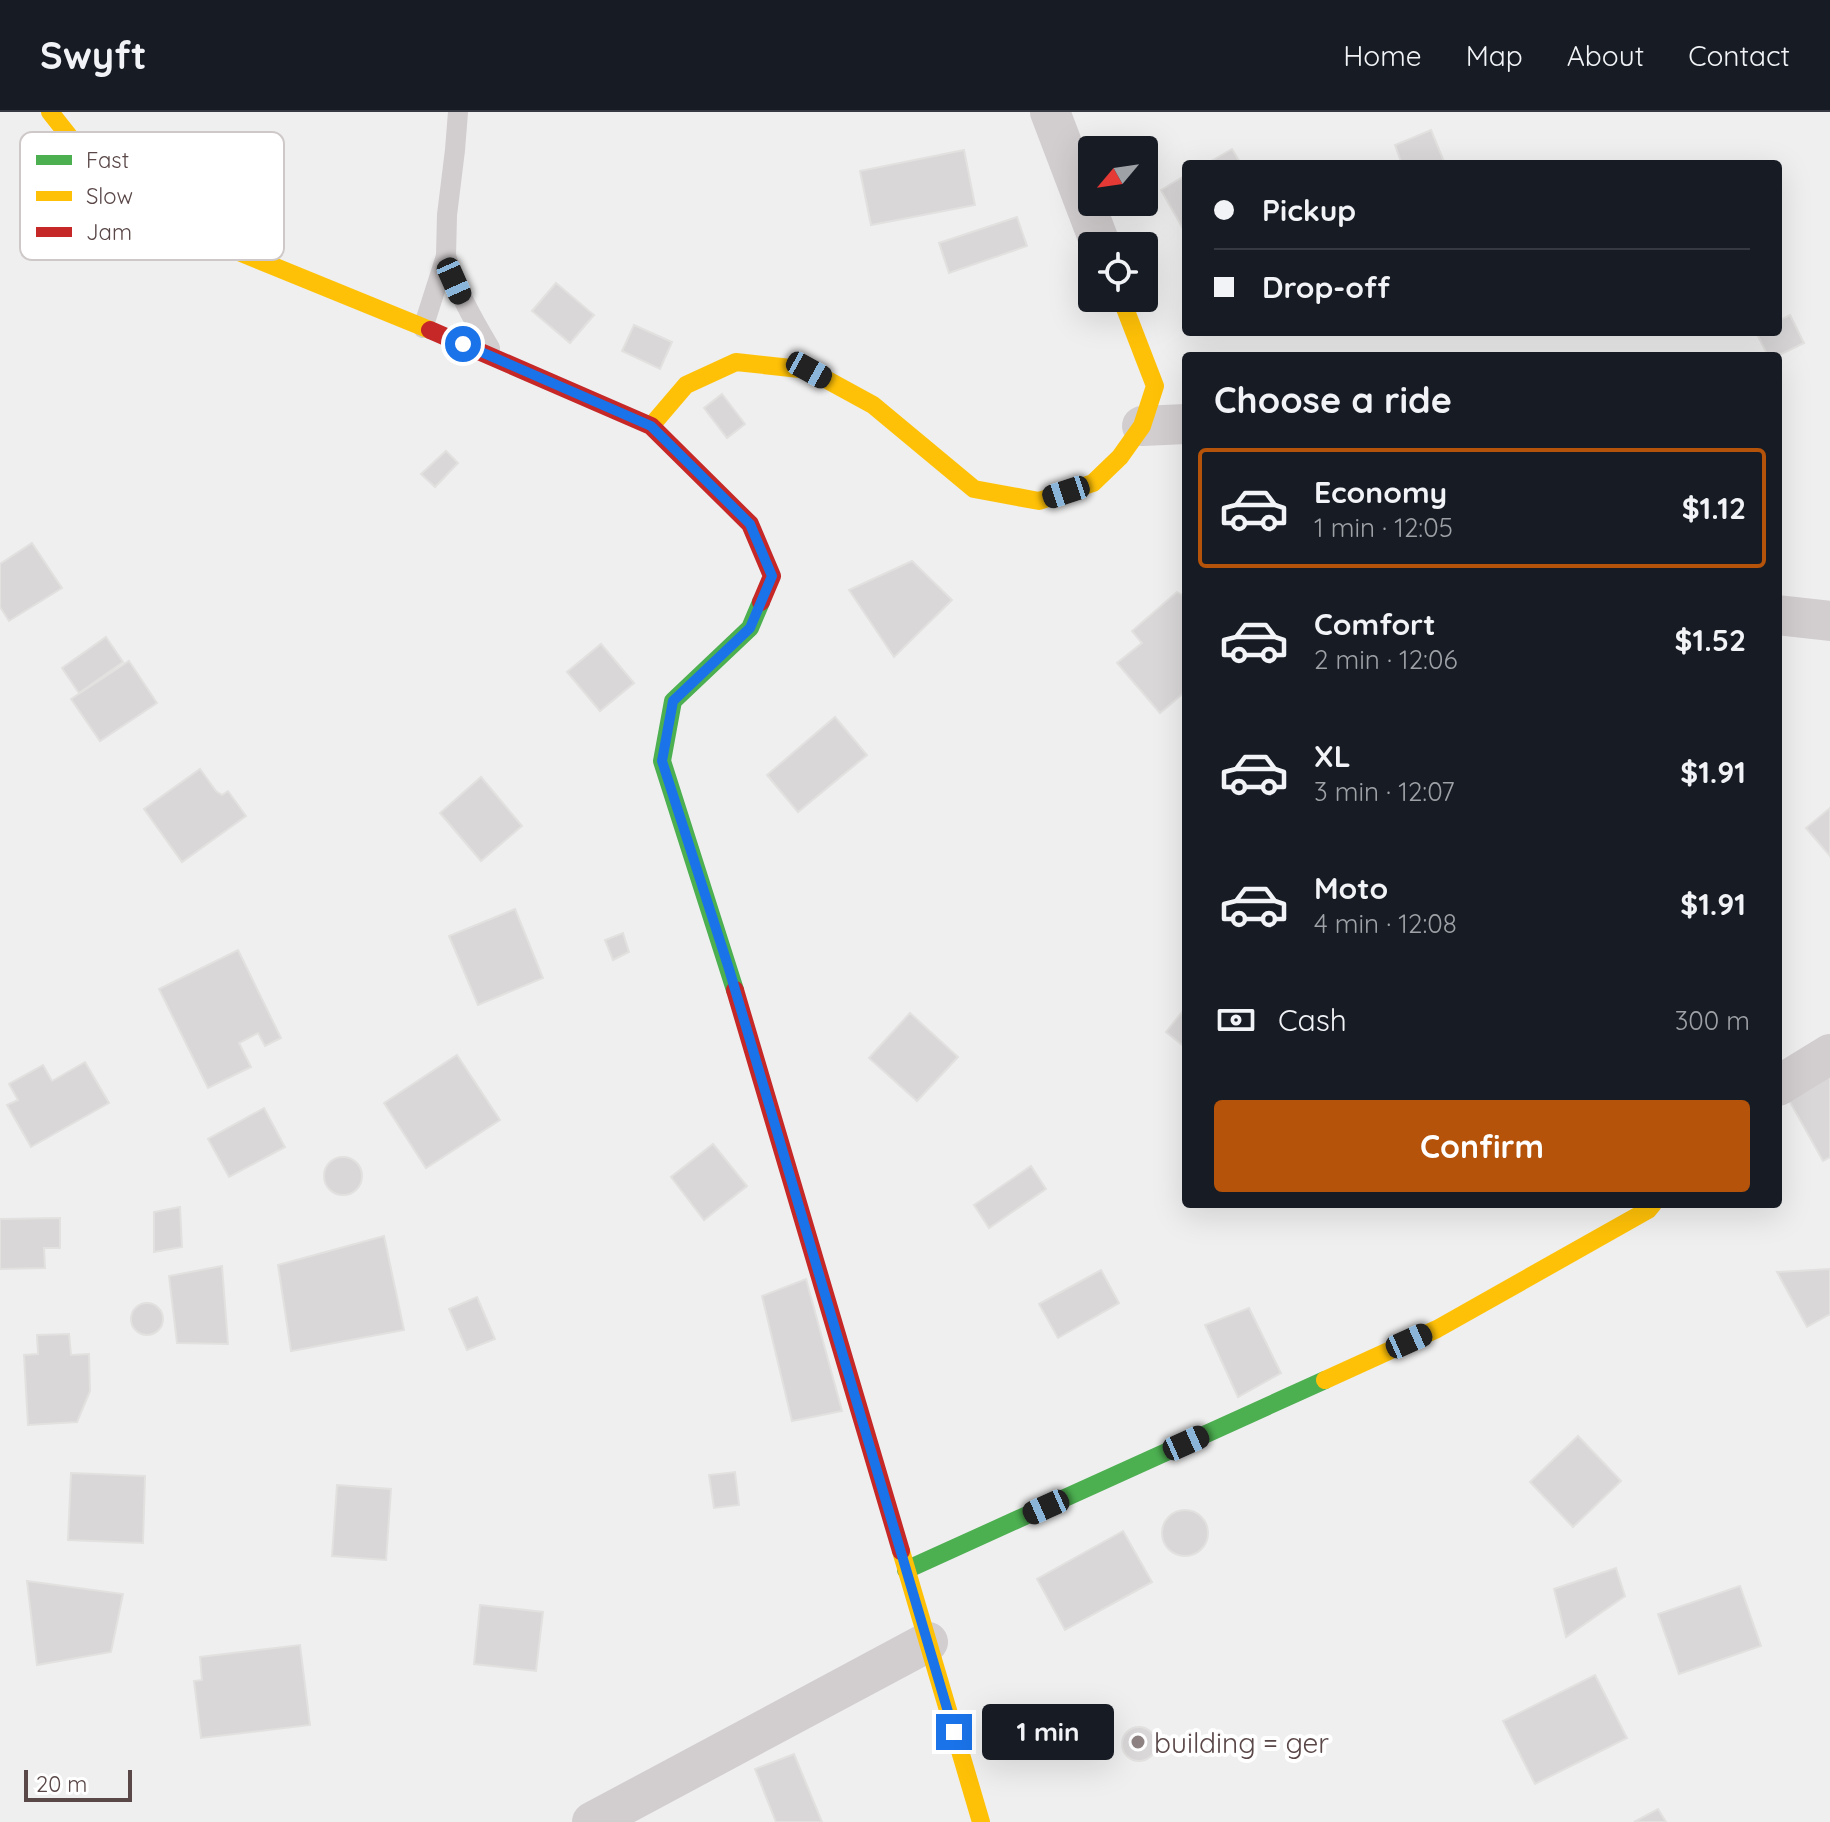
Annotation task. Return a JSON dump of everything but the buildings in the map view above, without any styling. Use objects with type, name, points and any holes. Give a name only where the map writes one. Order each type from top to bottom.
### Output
[{"type":"street","points":[[50,112],[66,132]]},
{"type":"street","points":[[1050,112],[1096,232]]},
{"type":"street","points":[[257,260],[496,358],[651,426],[750,524],[772,576],[750,628],[673,701],[662,761],[729,969],[981,1822]]},
{"type":"street","points":[[651,426],[686,385],[736,362],[809,370],[873,405],[974,489],[1039,501],[1093,483],[1120,457],[1142,426],[1155,386],[1126,312]]},
{"type":"street","points":[[1142,426],[1182,424]]},
{"type":"street","points":[[1782,615],[1830,621]]},
{"type":"street","points":[[1782,1084],[1830,1054]]},
{"type":"street","points":[[906,1570],[1437,1329],[1650,1208]]},
{"type":"street","points":[[592,1822],[928,1642]]},
{"type":"lane","points":[[423,328],[446,256],[447,215],[458,112]]},
{"type":"lane","points":[[446,256],[464,305],[496,358]]},
{"type":"traffic: fast","points":[[735,990],[662,761],[673,701],[750,628],[761,602]]},
{"type":"traffic: fast","points":[[906,1570],[1325,1380]]},
{"type":"traffic: slow","points":[[50,112],[66,132]]},
{"type":"traffic: slow","points":[[258,260],[430,330]]},
{"type":"traffic: slow","points":[[651,426],[686,385],[736,362],[809,370],[873,405],[974,489],[1039,501],[1093,483],[1120,457],[1142,426],[1155,386],[1126,312]]},
{"type":"traffic: slow","points":[[1325,1380],[1437,1329],[1650,1208]]},
{"type":"traffic: slow","points":[[901,1551],[981,1822]]},
{"type":"traffic: jam","points":[[430,330],[651,426],[750,524],[772,576],[761,602]]},
{"type":"traffic: jam","points":[[735,990],[901,1551]]},
{"type":"place","name":"building = ger","points":[[1138,1742]]},
{"type":"route","points":[[463,344],[651,426],[750,524],[772,576],[750,628],[673,701],[662,761],[729,969],[954,1732]]}]
